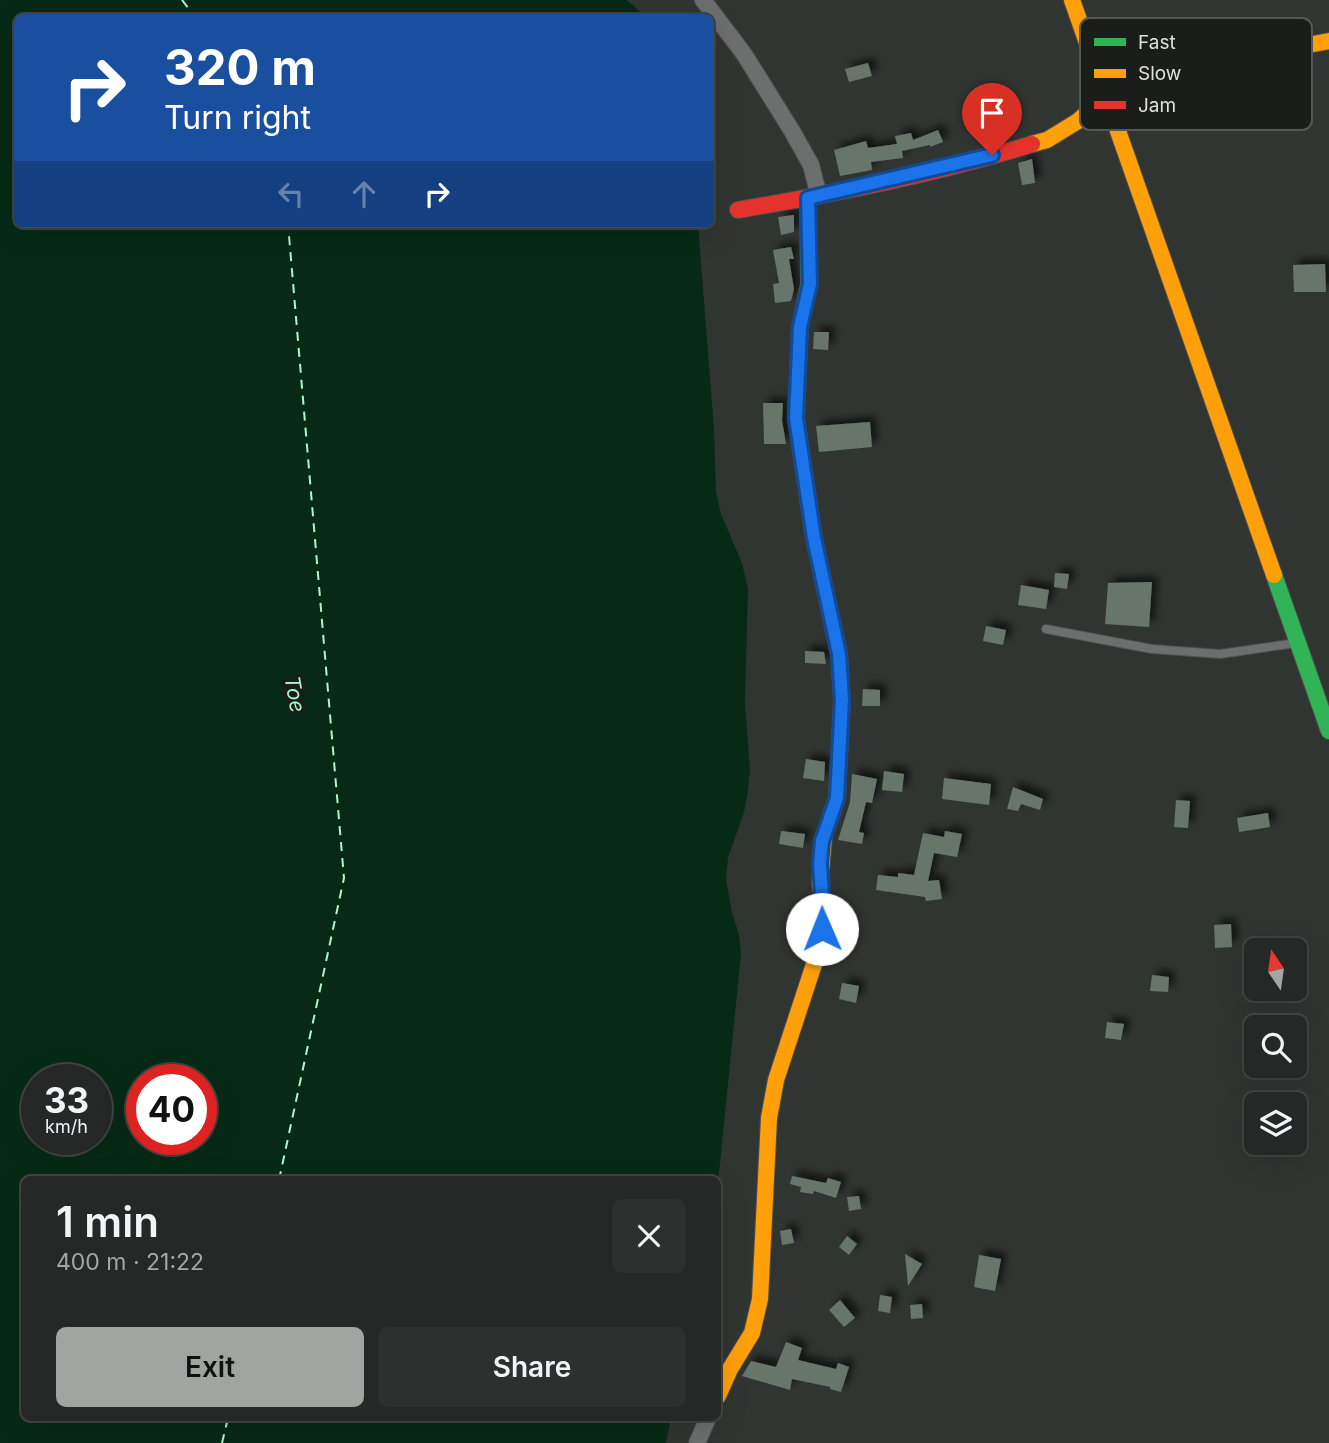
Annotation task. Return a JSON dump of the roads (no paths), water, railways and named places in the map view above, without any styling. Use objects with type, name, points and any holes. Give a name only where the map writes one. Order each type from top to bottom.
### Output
[{"type":"street","points":[[703,0],[714,14]]},
{"type":"street","points":[[1072,0],[1080,23]]},
{"type":"street","points":[[714,14],[744,54],[811,165],[813,197],[810,284],[800,327],[796,418],[814,538],[839,654],[842,700],[837,798],[822,841],[820,882],[823,911],[820,946],[776,1080],[769,1118],[760,1299],[752,1333],[721,1389]]},
{"type":"street","points":[[738,210],[813,197],[948,167],[1048,140],[1080,119]]},
{"type":"street","points":[[1118,130],[1329,731]]},
{"type":"street","points":[[697,1443],[707,1421]]},
{"type":"lane","points":[[1046,629],[1152,649],[1220,654],[1298,642]]},
{"type":"water","name":"Toe","points":[[0,0],[627,0],[643,14],[14,14],[14,228],[698,228],[714,429],[716,492],[721,514],[742,563],[748,589],[745,702],[750,770],[744,812],[728,858],[726,880],[741,954],[719,1176],[21,1176],[21,1421],[670,1421],[666,1443],[0,1443]]}]
